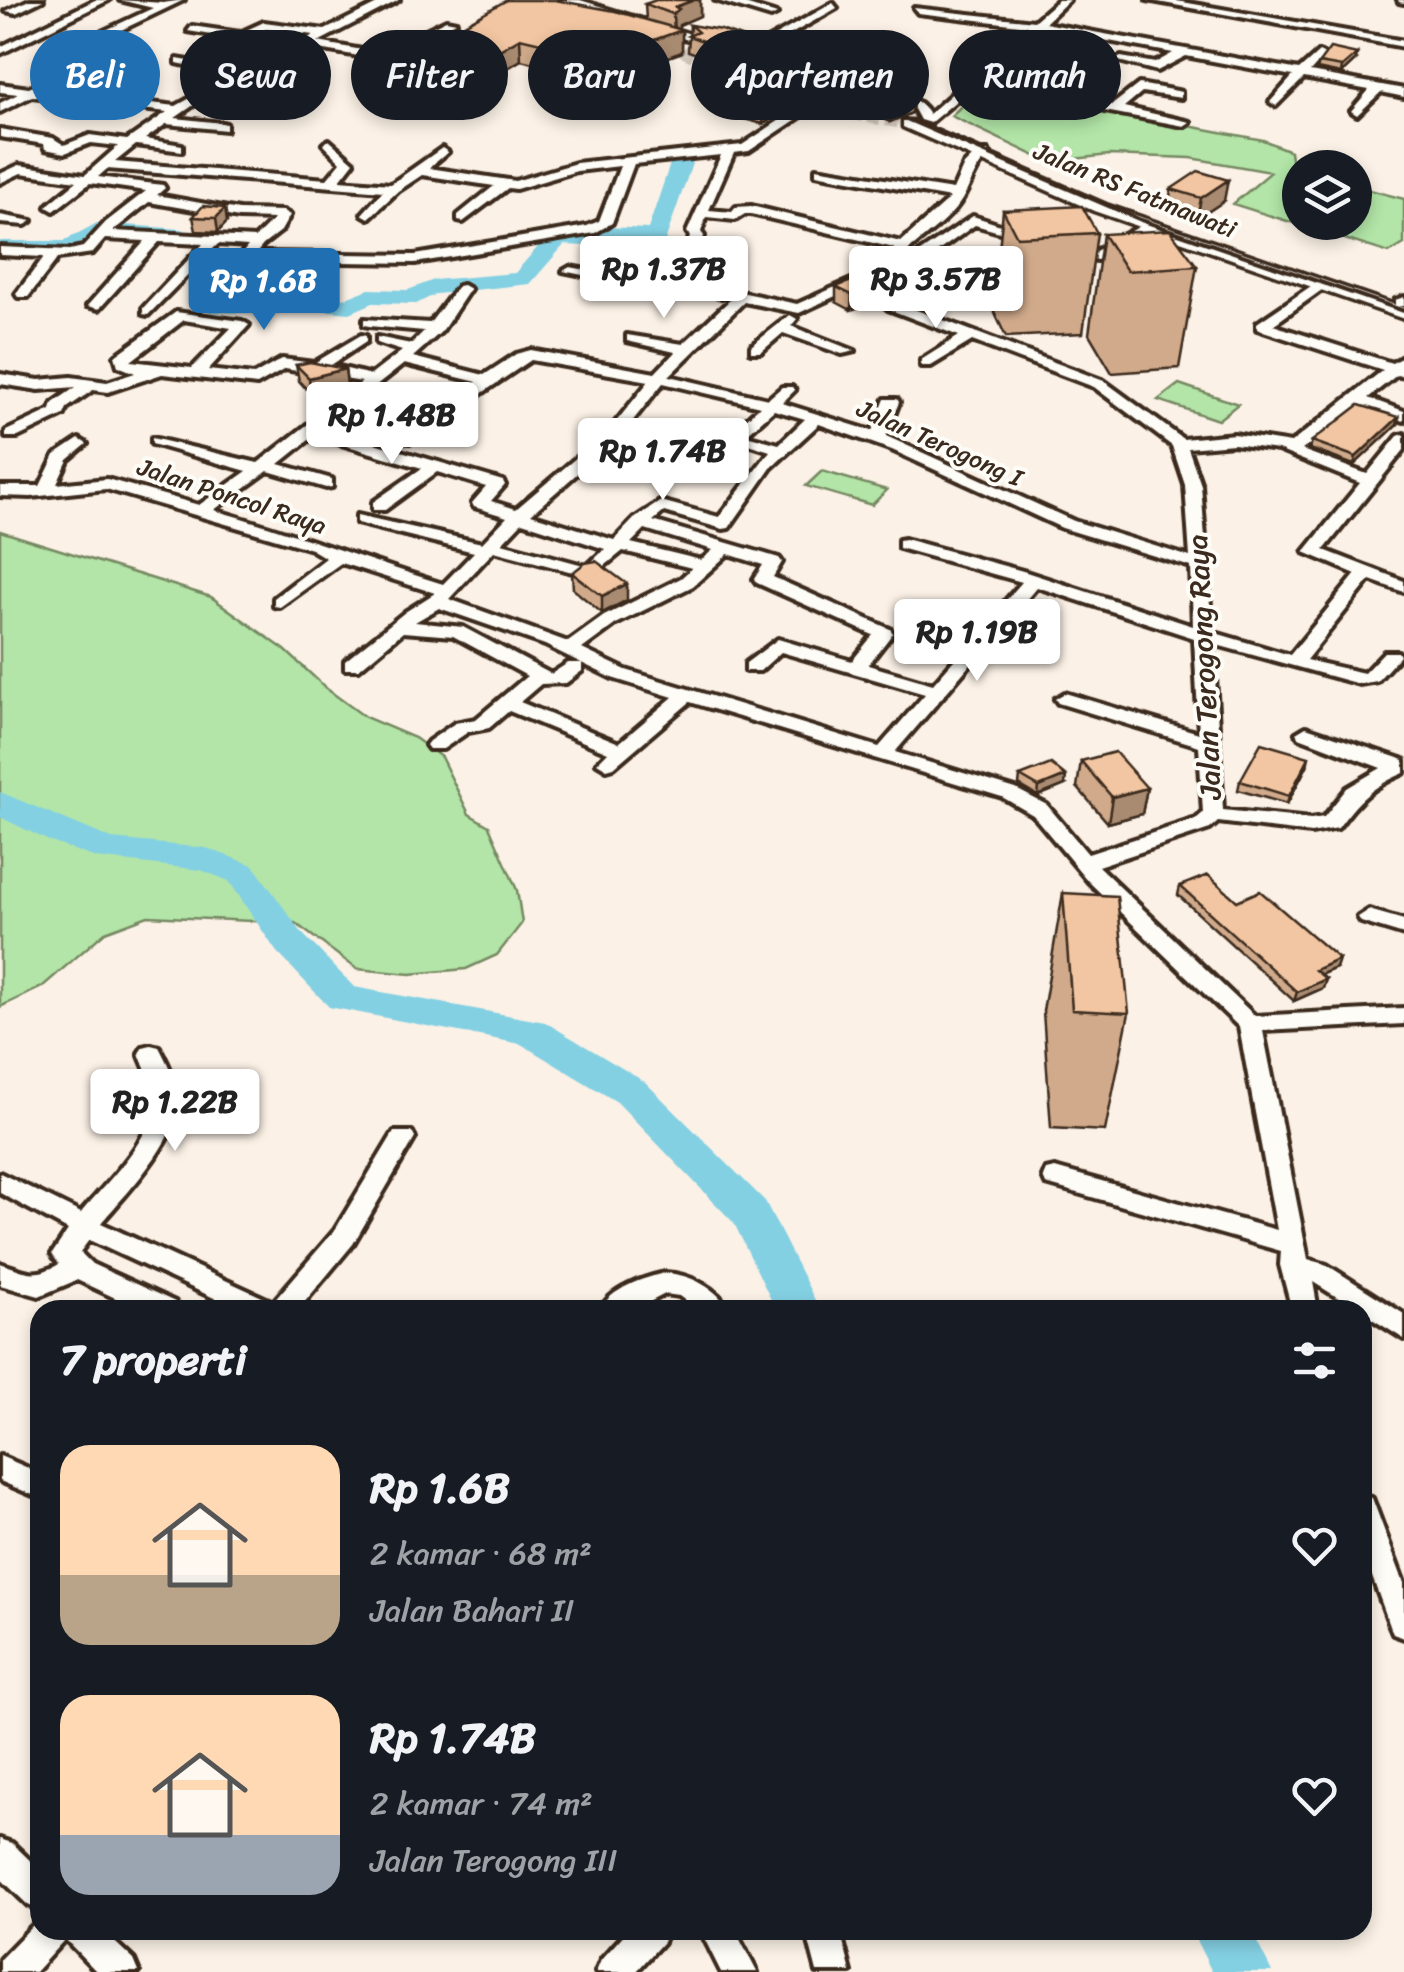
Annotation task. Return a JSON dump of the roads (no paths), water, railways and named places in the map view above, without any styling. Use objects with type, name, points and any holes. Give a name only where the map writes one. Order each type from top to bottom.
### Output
[{"type":"main road","points":[[566,0],[630,21],[662,9]]},
{"type":"main road","points":[[550,4],[691,36]]},
{"type":"main road","name":"Jalan RS Fatmawati","points":[[923,120],[983,154],[1153,228],[1319,287],[1403,305]]},
{"type":"main road","name":"Jalan RS Fatmawati","points":[[924,120],[1158,218],[1403,305]]},
{"type":"street","points":[[12,11],[38,0]]},
{"type":"street","points":[[0,51],[104,0]]},
{"type":"street","points":[[125,0],[166,7]]},
{"type":"street","points":[[116,30],[180,0]]},
{"type":"street","points":[[331,32],[394,0]]},
{"type":"street","points":[[720,0],[772,14]]},
{"type":"street","points":[[1027,30],[1064,0]]},
{"type":"street","points":[[1152,0],[1210,4],[1404,43]]},
{"type":"street","points":[[791,30],[834,6]]},
{"type":"street","points":[[918,10],[1034,24],[1404,93]]},
{"type":"street","points":[[331,48],[381,57],[450,22]]},
{"type":"street","points":[[44,28],[50,30]]},
{"type":"street","points":[[192,29],[265,30]]},
{"type":"street","points":[[1126,40],[1116,56],[1158,67],[1186,51]]},
{"type":"street","points":[[1276,102],[1320,55]]},
{"type":"street","points":[[0,88],[177,110]]},
{"type":"street","points":[[1121,104],[1139,88],[1176,94]]},
{"type":"street","points":[[1357,110],[1378,88]]},
{"type":"street","points":[[0,108],[30,91]]},
{"type":"street","points":[[54,207],[131,142],[180,108]]},
{"type":"street","points":[[1121,110],[1184,122]]},
{"type":"street","points":[[0,120],[93,136],[90,139]]},
{"type":"street","points":[[164,120],[222,127]]},
{"type":"street","points":[[417,172],[520,184],[562,170],[749,146],[787,120]]},
{"type":"street","points":[[0,133],[53,142],[49,146],[63,149],[90,139],[178,148]]},
{"type":"street","points":[[329,144],[348,162],[330,184]]},
{"type":"street","points":[[655,286],[679,273],[693,255],[697,236],[694,232],[729,150]]},
{"type":"street","points":[[369,214],[394,188],[442,152]]},
{"type":"street","points":[[983,154],[966,168],[953,204],[876,279],[874,285],[880,298],[912,314],[1104,386],[1179,444],[1234,440],[1285,448],[1370,481]]},
{"type":"street","points":[[264,258],[414,259],[598,228],[605,223],[628,162]]},
{"type":"street","points":[[104,164],[394,188]]},
{"type":"street","points":[[4,174],[20,169],[239,214],[284,215]]},
{"type":"street","points":[[0,252],[88,250],[148,193],[186,170]]},
{"type":"street","points":[[820,171],[957,195]]},
{"type":"street","points":[[210,302],[313,183]]},
{"type":"street","points":[[462,218],[503,185]]},
{"type":"street","points":[[701,213],[735,216],[741,210],[751,210],[906,246]]},
{"type":"street","points":[[0,219],[25,220]]},
{"type":"street","points":[[970,221],[1043,241],[1014,257],[951,297],[938,297],[892,276],[970,221]]},
{"type":"street","points":[[1076,252],[1094,262],[1153,228]]},
{"type":"street","points":[[105,233],[260,241]]},
{"type":"street","points":[[94,306],[156,238]]},
{"type":"street","points":[[148,311],[214,240]]},
{"type":"street","points":[[23,294],[54,253]]},
{"type":"street","points":[[1014,257],[1042,267]]},
{"type":"street","points":[[570,271],[691,293],[712,271]]},
{"type":"street","points":[[756,348],[783,328],[799,309],[857,281],[876,279]]},
{"type":"street","points":[[697,287],[799,309]]},
{"type":"street","points":[[1319,287],[1262,326],[1401,367]]},
{"type":"street","points":[[203,510],[408,354],[437,328],[463,289]]},
{"type":"street","points":[[352,665],[441,595],[518,516],[617,431],[658,379],[743,295]]},
{"type":"street","points":[[912,314],[938,297]]},
{"type":"street","points":[[196,373],[242,325],[181,314],[123,356],[123,363],[129,367],[258,380],[279,364],[372,380]]},
{"type":"street","points":[[369,322],[437,328]]},
{"type":"street","points":[[783,328],[847,351]]},
{"type":"street","points":[[926,363],[969,336]]},
{"type":"street","points":[[632,338],[686,349]]},
{"type":"street","points":[[316,369],[361,339]]},
{"type":"street","points":[[382,340],[408,354],[487,380]]},
{"type":"street","name":"Jalan Terogong I","points":[[404,439],[520,357],[531,354],[658,379],[816,418],[877,438],[1099,537],[1141,552],[1199,564]]},
{"type":"street","points":[[1285,448],[1315,436],[1401,367]]},
{"type":"street","points":[[0,379],[39,385],[119,386],[154,369]]},
{"type":"street","points":[[12,434],[58,412],[61,404],[89,385]]},
{"type":"street","points":[[784,450],[736,438],[787,390]]},
{"type":"street","points":[[353,396],[431,421]]},
{"type":"street","points":[[1358,400],[1404,416]]},
{"type":"street","points":[[877,438],[891,402]]},
{"type":"street","points":[[703,541],[723,524],[765,465],[816,418]]},
{"type":"street","points":[[312,430],[497,485],[480,503],[618,546],[704,566]]},
{"type":"street","points":[[617,431],[712,451]]},
{"type":"street","points":[[1402,589],[1313,552],[1404,439]]},
{"type":"street","points":[[158,441],[326,484]]},
{"type":"street","points":[[46,491],[61,458],[79,444]]},
{"type":"street","name":"Jalan Terogong Raya","points":[[1084,863],[1204,824],[1212,815],[1193,485],[1179,444]]},
{"type":"street","points":[[379,506],[434,466]]},
{"type":"street","name":"Jalan Poncol Raya","points":[[0,492],[106,484],[317,545],[338,557],[441,595],[579,659],[1026,800],[1040,810],[1084,863]]},
{"type":"street","points":[[363,519],[588,572],[661,506],[723,524]]},
{"type":"street","points":[[640,523],[772,559],[763,579],[882,631],[884,636],[856,668]]},
{"type":"street","points":[[905,544],[1365,680],[1374,677],[1391,656]]},
{"type":"street","points":[[401,626],[465,634],[536,677],[554,680],[579,659],[610,620],[688,582],[724,549]]},
{"type":"street","points":[[280,602],[338,557]]},
{"type":"street","points":[[1295,662],[1366,573]]},
{"type":"street","points":[[882,754],[1033,580]]},
{"type":"street","points":[[753,667],[776,645],[939,692]]},
{"type":"street","points":[[436,745],[464,726],[482,724],[536,677]]},
{"type":"street","points":[[506,703],[614,757],[687,696]]},
{"type":"street","points":[[1065,699],[1208,742]]},
{"type":"street","points":[[1306,733],[1402,767]]},
{"type":"street","points":[[1212,815],[1311,826],[1331,823],[1354,792],[1402,767]]},
{"type":"street","points":[[1084,863],[1250,1024],[1302,1300]]},
{"type":"street","points":[[1368,916],[1404,928]]},
{"type":"street","points":[[1250,1024],[1404,1016]]},
{"type":"street","points":[[146,1300],[76,1266],[64,1254],[81,1225],[142,1156],[163,1120],[164,1086],[150,1053]]},
{"type":"street","points":[[290,1300],[344,1237],[403,1138]]},
{"type":"street","points":[[1055,1178],[1291,1254],[1361,1300]]},
{"type":"street","points":[[0,1182],[81,1225],[244,1300]]},
{"type":"street","points":[[0,1273],[26,1287],[37,1288],[76,1266]]},
{"type":"street","points":[[628,1300],[652,1284],[669,1280],[703,1300]]},
{"type":"street","points":[[1372,1307],[1404,1328]]},
{"type":"street","points":[[0,1468],[30,1482]]},
{"type":"street","points":[[1372,1535],[1404,1624]]},
{"type":"street","points":[[0,1854],[30,1883]]},
{"type":"street","points":[[11,1972],[42,1940]]},
{"type":"street","points":[[88,1940],[122,1972]]},
{"type":"street","points":[[614,1972],[642,1940]]},
{"type":"street","points":[[722,1940],[740,1972]]},
{"type":"street","points":[[826,1940],[834,1972]]},
{"type":"waterway","points":[[242,267],[210,305],[278,307],[295,300],[350,306],[369,296],[416,297],[418,292],[434,287],[522,279],[558,238],[586,239],[589,233],[657,236],[683,158]]},
{"type":"waterway","points":[[0,248],[66,248],[89,239],[97,230],[182,236]]},
{"type":"waterway","points":[[0,803],[63,834],[108,850],[206,859],[241,873],[289,942],[342,998],[531,1032],[631,1092],[750,1213],[793,1300]]},
{"type":"waterway","points":[[1225,1940],[1244,1972]]},
{"type":"tunnel","points":[[671,40],[686,53],[858,115],[908,124]]},
{"type":"railway","points":[[909,120],[1141,220],[1404,311]]}]
